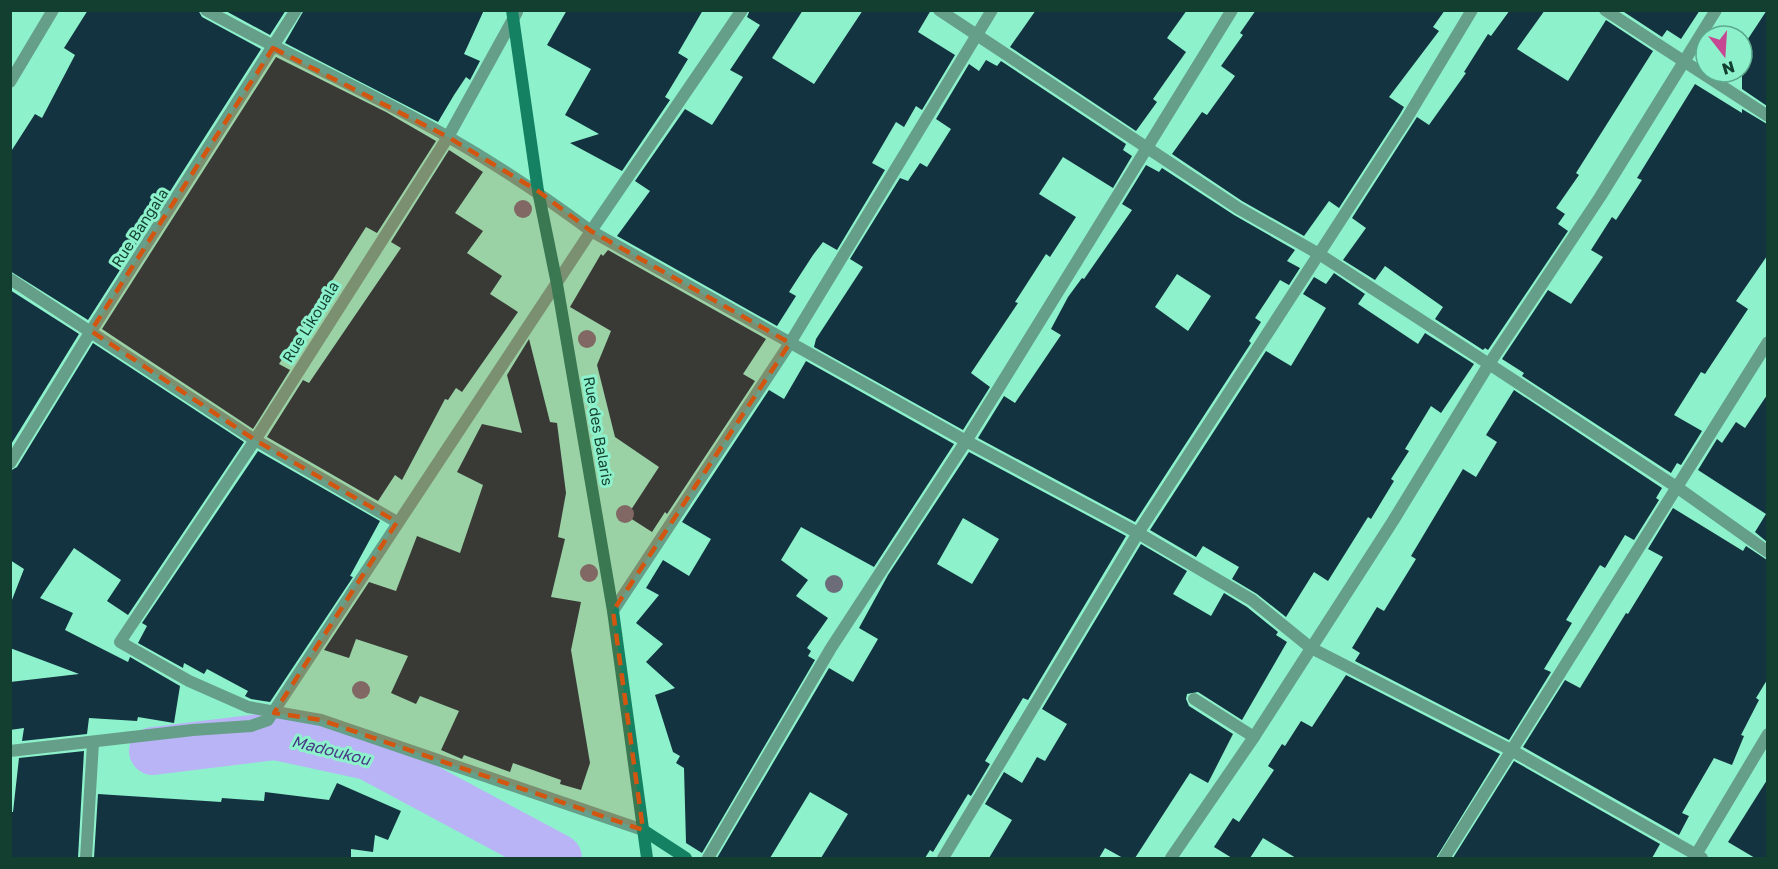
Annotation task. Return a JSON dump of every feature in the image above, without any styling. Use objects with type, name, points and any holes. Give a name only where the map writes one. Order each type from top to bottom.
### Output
[{"type":"main road","name":"Rue des Balaris","points":[[514,12],[538,191],[557,284],[613,611],[647,858]]},
{"type":"main road","points":[[643,830],[686,858]]},
{"type":"street","points":[[10,82],[53,10]]},
{"type":"street","points":[[206,10],[273,48],[448,137],[538,191],[591,231],[966,441],[1138,533],[1252,600],[1311,648],[1511,750],[1697,857],[1767,734]]},
{"type":"street","name":"Rue Bangala","points":[[10,463],[91,331],[296,10]]},
{"type":"street","points":[[10,751],[193,730],[251,726],[268,720],[591,231],[742,10]]},
{"type":"street","points":[[939,10],[1238,208],[1319,254],[1489,364],[1678,488],[1767,552]]},
{"type":"street","points":[[613,611],[790,343],[992,10]]},
{"type":"street","points":[[708,858],[831,648],[966,441],[1232,10]]},
{"type":"street","points":[[943,858],[1138,533],[1319,254],[1473,10]]},
{"type":"street","points":[[1605,10],[1682,63],[1767,116]]},
{"type":"street","points":[[1171,858],[1254,736],[1393,521],[1489,364],[1600,197],[1716,10]]},
{"type":"street","name":"Rue Likouala","points":[[274,713],[226,699],[120,642],[255,440],[448,137],[514,12]]},
{"type":"street","points":[[10,279],[255,440],[397,522]]},
{"type":"street","points":[[1444,858],[1678,488],[1767,342]]},
{"type":"street","points":[[1194,699],[1254,736]]},
{"type":"street","points":[[274,713],[321,720],[643,830]]},
{"type":"street","points":[[86,858],[93,743]]},
{"type":"highlighted area","points":[[273,48],[448,137],[538,191],[591,231],[790,343],[613,611],[643,830],[321,720],[274,713],[397,522],[255,440],[91,331]]},
{"type":"building","points":[[88,10],[198,10],[202,17],[261,49],[88,320],[10,271],[10,153],[35,114],[42,118],[75,55],[64,48]]},
{"type":"building","points":[[224,10],[286,10],[270,35]]},
{"type":"building","points":[[304,10],[484,10],[464,54],[480,61],[470,80],[466,77],[438,122],[285,43]]},
{"type":"building","points":[[567,10],[703,10],[678,53],[688,59],[665,97],[670,100],[622,171],[570,143],[599,134],[565,115],[591,69],[547,45]]},
{"type":"building","points":[[750,10],[803,10],[772,58],[814,84],[863,10],[931,10],[918,32],[955,55],[922,110],[916,106],[904,127],[896,122],[872,163],[885,170],[837,250],[823,242],[813,255],[789,292],[796,296],[777,326],[617,236],[650,191],[635,181],[685,109],[712,125],[743,77],[730,70],[760,25],[747,17]]},
{"type":"building","points":[[1036,10],[1187,10],[1167,38],[1186,52],[1153,99],[1157,102],[1136,131],[1010,47]]},
{"type":"building","points":[[1256,10],[1445,10],[1433,27],[1439,31],[1389,97],[1404,107],[1400,114],[1339,208],[1329,201],[1304,236],[1242,201],[1172,154],[1202,112],[1207,115],[1235,76],[1221,66],[1243,35],[1240,33]]},
{"type":"building","points":[[1510,10],[1545,10],[1517,49],[1568,81],[1606,20],[1653,51],[1576,173],[1579,175],[1556,208],[1565,214],[1558,224],[1568,231],[1488,350],[1485,348],[1483,350],[1435,319],[1443,307],[1385,266],[1375,280],[1343,260],[1366,228],[1352,218],[1417,117],[1429,125],[1466,73],[1464,72],[1488,34],[1491,36]]},
{"type":"building","points":[[1621,10],[1700,10],[1681,39],[1667,30],[1662,37]]},
{"type":"building","points":[[1767,10],[1767,106],[1742,89],[1742,84],[1754,84],[1754,30]]},
{"type":"building","points":[[276,57],[386,112],[436,141],[377,233],[366,227],[279,364],[290,370],[253,429],[102,329]]},
{"type":"building","points":[[986,60],[997,66],[1001,61],[1126,144],[1123,150],[1132,156],[1113,188],[1063,157],[1039,194],[1076,217],[1050,257],[1046,254],[1015,302],[1018,303],[971,373],[990,387],[963,430],[814,347],[816,339],[863,267],[850,259],[900,178],[908,181],[920,163],[927,167],[951,129],[936,119],[969,64],[979,71]]},
{"type":"building","points":[[1695,84],[1742,113],[1742,109],[1767,124],[1767,256],[1736,301],[1748,309],[1705,374],[1701,372],[1674,415],[1702,431],[1681,465],[1677,463],[1671,473],[1522,376],[1524,373],[1502,359],[1548,290],[1571,304],[1603,257],[1591,250],[1612,217],[1616,220],[1642,180],[1637,178]]},
{"type":"building","points":[[449,150],[483,172],[455,213],[483,231],[467,253],[502,276],[490,294],[518,312],[462,392],[456,388],[448,400],[445,399],[402,480],[395,475],[378,501],[267,437],[303,380],[309,383],[401,248],[391,242]]},
{"type":"building","points":[[1146,165],[1159,172],[1162,168],[1234,215],[1295,250],[1287,261],[1300,268],[1289,285],[1280,280],[1255,318],[1261,322],[1249,341],[1251,343],[1135,522],[978,438],[1004,396],[1015,403],[1061,335],[1051,329],[1068,297],[1082,278],[1084,279],[1132,210],[1122,204]],"holes":[[[1177,274],[1211,296],[1188,331],[1155,307]]]},
{"type":"building","points":[[608,250],[766,339],[743,374],[755,381],[667,514],[665,512],[652,532],[627,516],[659,467],[615,437],[597,365],[611,331],[570,307],[601,254],[603,256]]},
{"type":"building","points":[[1334,273],[1365,294],[1358,304],[1418,344],[1425,333],[1474,364],[1441,413],[1431,406],[1405,449],[1409,451],[1391,479],[1394,481],[1371,519],[1368,517],[1328,581],[1314,572],[1286,617],[1257,594],[1232,579],[1239,567],[1203,546],[1196,557],[1150,530],[1266,351],[1291,366],[1326,308],[1303,294],[1314,277],[1326,284]]},
{"type":"building","points":[[10,290],[79,334],[10,446]]},
{"type":"building","points":[[529,339],[550,422],[557,423],[566,493],[558,537],[565,539],[551,597],[581,602],[571,650],[590,763],[581,790],[560,784],[561,780],[513,763],[510,772],[464,755],[462,759],[441,750],[459,711],[420,696],[416,704],[391,693],[408,656],[356,639],[349,658],[324,650],[369,582],[396,591],[417,536],[460,553],[483,485],[457,472],[482,424],[522,433],[507,375]]},
{"type":"building","points":[[93,343],[244,442],[128,615],[107,601],[121,580],[74,548],[40,598],[73,613],[65,630],[128,662],[130,657],[180,686],[174,723],[138,717],[137,721],[89,718],[87,734],[22,741],[24,728],[10,730],[10,682],[79,674],[10,648],[10,605],[24,569],[10,560],[10,471],[17,467]]},
{"type":"building","points":[[806,361],[954,444],[874,567],[801,527],[781,560],[808,580],[796,596],[828,618],[807,648],[811,651],[808,656],[815,660],[702,853],[686,843],[684,768],[676,763],[680,756],[673,752],[655,695],[675,688],[646,662],[663,644],[636,623],[659,595],[646,588],[663,560],[689,576],[711,539],[682,522],[769,390],[784,399]]},
{"type":"building","points":[[1514,390],[1662,488],[1656,498],[1659,500],[1634,540],[1625,535],[1605,568],[1600,565],[1566,620],[1572,623],[1544,669],[1551,672],[1509,740],[1355,661],[1360,653],[1352,648],[1377,607],[1384,611],[1416,559],[1411,556],[1463,469],[1476,477],[1497,442],[1486,435]]},
{"type":"building","points":[[1767,395],[1767,542],[1755,532],[1766,514],[1698,470],[1717,439],[1722,443],[1736,422],[1745,428]]},
{"type":"building","points":[[258,451],[380,521],[350,576],[353,577],[270,702],[251,699],[245,696],[248,691],[207,669],[204,674],[184,663],[183,668],[138,643],[147,626],[142,623]]},
{"type":"building","points":[[969,452],[1126,536],[1028,700],[1023,698],[985,761],[990,764],[971,796],[968,794],[933,852],[930,850],[925,858],[821,858],[848,814],[810,792],[770,858],[717,858],[829,668],[853,682],[878,639],[859,628],[888,575]],"holes":[[[963,518],[999,539],[972,584],[937,564]]]},
{"type":"building","points":[[1673,508],[1743,551],[1746,546],[1767,560],[1767,680],[1756,698],[1759,700],[1741,735],[1744,736],[1732,765],[1714,758],[1682,813],[1689,816],[1679,835],[1523,747],[1565,680],[1580,688],[1626,613],[1628,614],[1663,557],[1648,549]]},
{"type":"building","points":[[1141,544],[1187,571],[1173,594],[1211,616],[1224,593],[1247,607],[1278,632],[1276,635],[1287,642],[1242,720],[1198,692],[1187,694],[1186,699],[1189,706],[1233,734],[1208,783],[1190,773],[1135,858],[1123,858],[1105,848],[1099,858],[989,858],[1012,820],[985,804],[1004,772],[1022,783],[1037,757],[1045,761],[1067,724],[1042,709]]},
{"type":"building","points":[[1346,675],[1500,754],[1436,858],[1296,858],[1263,838],[1250,858],[1232,858],[1214,847],[1233,818],[1239,822],[1274,770],[1268,766],[1282,744],[1285,746],[1301,721],[1312,727]]},
{"type":"building","points":[[84,751],[78,858],[10,858],[10,812],[13,812],[19,758]]},
{"type":"building","points":[[1514,761],[1660,844],[1652,858],[1453,858]]},
{"type":"building","points":[[1767,780],[1767,858],[1755,858],[1728,842]]},
{"type":"building","points":[[337,783],[401,811],[388,840],[375,835],[373,852],[351,849],[351,858],[94,858],[98,794],[221,802],[222,798],[264,801],[265,792],[329,800]]},
{"type":"waterway","name":"Madoukou","points":[[153,751],[275,736],[368,756],[558,858]]}]
